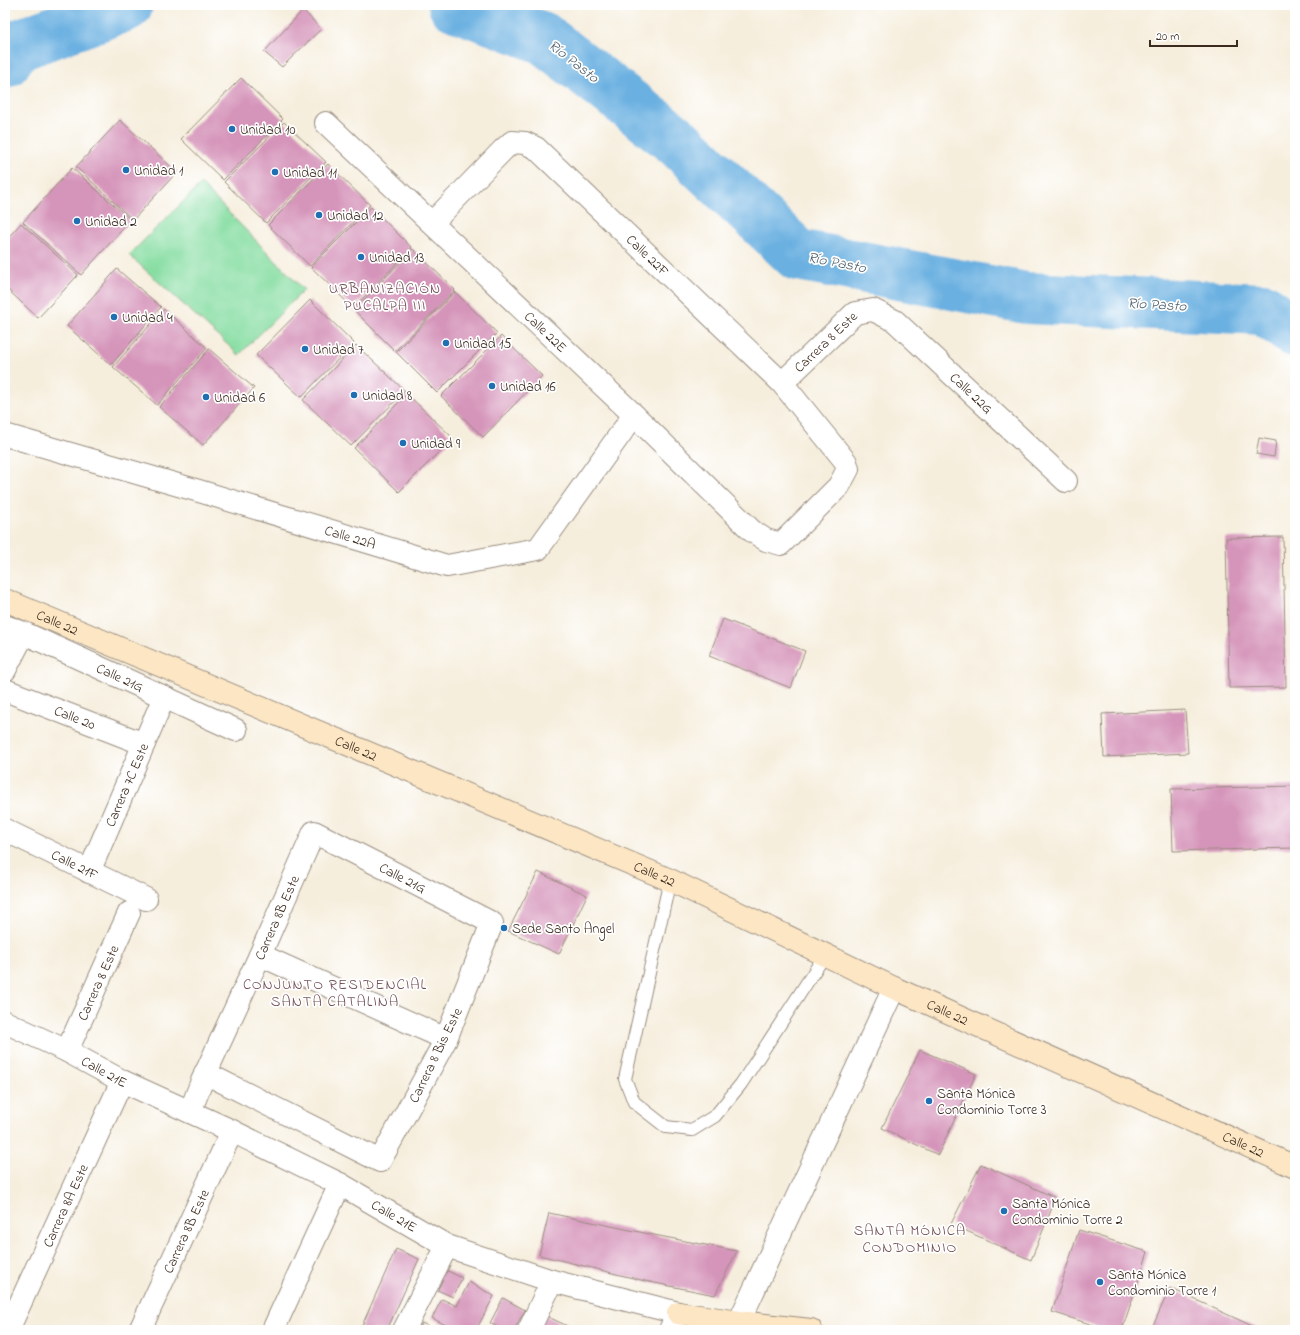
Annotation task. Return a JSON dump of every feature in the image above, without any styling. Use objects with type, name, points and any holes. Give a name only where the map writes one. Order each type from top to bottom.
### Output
[{"type":"main road","name":"Calle 22","points":[[5,600],[670,880],[894,988],[1295,1167]]},
{"type":"main road","name":"Calle 21E","points":[[674,1321],[739,1322],[811,1330]]},
{"type":"street","name":"Calle 22E","points":[[326,123],[634,415],[752,531],[766,540]]},
{"type":"street","name":"Calle 22F","points":[[432,223],[512,142],[525,143],[536,148],[782,383],[846,462],[848,469],[839,486],[781,544],[766,540]]},
{"type":"street","name":"Carrera 8 Este","points":[[782,383],[855,313],[873,310]]},
{"type":"street","name":"Calle 22G","points":[[873,310],[900,325],[1066,481]]},
{"type":"street","name":"Calle 22A","points":[[5,435],[199,491],[447,566],[538,549],[634,415]]},
{"type":"street","points":[[5,670],[15,629]]},
{"type":"street","name":"Calle 21G","points":[[15,629],[236,730]]},
{"type":"street","name":"Calle 20","points":[[5,690],[144,744]]},
{"type":"street","name":"Carrera 7C Este","points":[[89,872],[164,697]]},
{"type":"street","name":"Calle 21F","points":[[5,830],[146,899]]},
{"type":"street","name":"Calle 21G","points":[[314,832],[492,923]]},
{"type":"street","name":"Carrera 8B Este","points":[[190,1112],[205,1073],[260,955],[314,832]]},
{"type":"street","name":"Carrera 8 Este","points":[[67,1051],[129,914]]},
{"type":"street","name":"Carrera 8 Bis Este","points":[[205,1073],[380,1161],[446,1039],[492,923]]},
{"type":"street","points":[[260,955],[446,1039]]},
{"type":"street","points":[[739,1322],[894,988]]},
{"type":"street","name":"Calle 21E","points":[[5,1022],[67,1051],[122,1081],[232,1131],[340,1184],[447,1246],[674,1321]]},
{"type":"street","name":"Carrera 8A Este","points":[[8,1330],[122,1081]]},
{"type":"street","name":"Carrera 8B Este","points":[[140,1330],[232,1131]]},
{"type":"street","points":[[273,1330],[340,1184]]},
{"type":"street","points":[[404,1330],[447,1246]]},
{"type":"street","points":[[529,1330],[552,1281]]},
{"type":"lane","points":[[670,880],[625,1079],[634,1102],[666,1127],[692,1130],[715,1116],[741,1084],[826,955]]},
{"type":"green space","points":[[201,184],[304,290],[239,355],[129,255]]},
{"type":"building","points":[[303,10],[321,29],[282,67],[264,52]]},
{"type":"building","name":"Unidad 10","points":[[241,78],[283,119],[223,180],[181,139]]},
{"type":"building","name":"Unidad 1","points":[[120,120],[177,172],[133,220],[76,167]]},
{"type":"building","name":"Unidad 11","points":[[284,122],[326,162],[266,223],[224,182]]},
{"type":"building","name":"Unidad 12","points":[[328,164],[370,205],[310,266],[268,225]]},
{"type":"building","name":"Unidad 2","points":[[72,168],[131,220],[81,275],[23,222]]},
{"type":"building","name":"Unidad 13","points":[[371,207],[412,248],[353,308],[311,267]]},
{"type":"building","points":[[21,223],[78,275],[38,318],[5,287],[5,241]]},
{"type":"building","points":[[413,249],[455,290],[395,351],[354,310]]},
{"type":"building","name":"Unidad 4","points":[[117,269],[161,307],[111,365],[67,326]]},
{"type":"building","name":"Unidad 15","points":[[455,292],[497,333],[437,393],[396,352]]},
{"type":"building","name":"Unidad 7","points":[[310,300],[354,343],[301,397],[256,355]]},
{"type":"building","points":[[164,309],[207,348],[157,405],[113,367]]},
{"type":"building","name":"Unidad 16","points":[[501,336],[542,376],[483,437],[441,396]]},
{"type":"building","name":"Unidad 8","points":[[356,345],[405,391],[351,446],[303,400]]},
{"type":"building","name":"Unidad 6","points":[[209,349],[254,388],[203,445],[159,407]]},
{"type":"building","name":"Unidad 9","points":[[407,394],[453,438],[399,492],[354,448]]},
{"type":"building","points":[[1259,438],[1276,441],[1274,457],[1256,454]]},
{"type":"building","points":[[1283,537],[1286,687],[1229,688],[1226,538]]},
{"type":"building","points":[[723,619],[805,651],[791,688],[709,656]]},
{"type":"building","points":[[1185,710],[1188,753],[1104,757],[1102,714]]},
{"type":"building","points":[[1295,786],[1295,848],[1173,851],[1171,789]]},
{"type":"building","points":[[538,872],[587,895],[559,954],[508,931]]},
{"type":"building","name":"Santa Mónica Condominio Torre 3","points":[[920,1050],[976,1074],[938,1155],[882,1128]]},
{"type":"building","name":"Santa Mónica Condominio Torre 2","points":[[981,1164],[1056,1198],[1031,1260],[951,1224]]},
{"type":"building","points":[[549,1213],[737,1251],[715,1295],[645,1281],[539,1255]]},
{"type":"building","name":"Santa Mónica Condominio Torre 1","points":[[1079,1230],[1148,1252],[1122,1330],[1109,1330],[1052,1312]]},
{"type":"building","points":[[396,1249],[419,1259],[387,1330],[360,1330]]},
{"type":"building","points":[[442,1268],[462,1278],[453,1297],[433,1288]]},
{"type":"building","points":[[469,1282],[494,1296],[476,1330],[455,1330],[432,1318],[442,1299],[457,1306]]},
{"type":"building","points":[[1170,1288],[1261,1330],[1151,1330]]},
{"type":"building","points":[[503,1298],[525,1310],[514,1330],[503,1330],[490,1323]]},
{"type":"building","points":[[544,1315],[576,1330],[537,1330]]},
{"type":"building","points":[[422,1323],[437,1330],[419,1330]]},
{"type":"waterway","name":"Río Pasto","points":[[5,62],[16,46],[127,5]]},
{"type":"waterway","name":"Río Pasto","points":[[454,5],[543,38],[677,141],[798,255],[1026,298],[1263,309],[1295,331]]},
{"type":"place","name":"Unidad 10","points":[[232,129]]},
{"type":"place","name":"Unidad 1","points":[[126,170]]},
{"type":"place","name":"Unidad 11","points":[[275,172]]},
{"type":"place","name":"Unidad 12","points":[[319,215]]},
{"type":"place","name":"Unidad 2","points":[[77,221]]},
{"type":"place","name":"Unidad 13","points":[[361,257]]},
{"type":"place","name":"Unidad 4","points":[[114,317]]},
{"type":"place","name":"Unidad 15","points":[[446,343]]},
{"type":"place","name":"Unidad 7","points":[[305,349]]},
{"type":"place","name":"Unidad 16","points":[[492,386]]},
{"type":"place","name":"Unidad 8","points":[[354,395]]},
{"type":"place","name":"Unidad 6","points":[[206,397]]},
{"type":"place","name":"Unidad 9","points":[[403,443]]},
{"type":"place","name":"Sede Santo Angel","points":[[504,928]]},
{"type":"place","name":"Santa Mónica Condominio Torre 3","points":[[929,1101]]},
{"type":"place","name":"Santa Mónica Condominio Torre 2","points":[[1004,1211]]},
{"type":"place","name":"Santa Mónica Condominio Torre 1","points":[[1100,1282]]},
{"type":"district","name":"URBANIZACIÓN PUCALPA III","points":[[385,296]]},
{"type":"district","name":"CONJUNTO RESIDENCIAL SANTA CATALINA","points":[[335,992]]},
{"type":"district","name":"SANTA MÓNICA CONDOMINIO","points":[[910,1238]]}]
